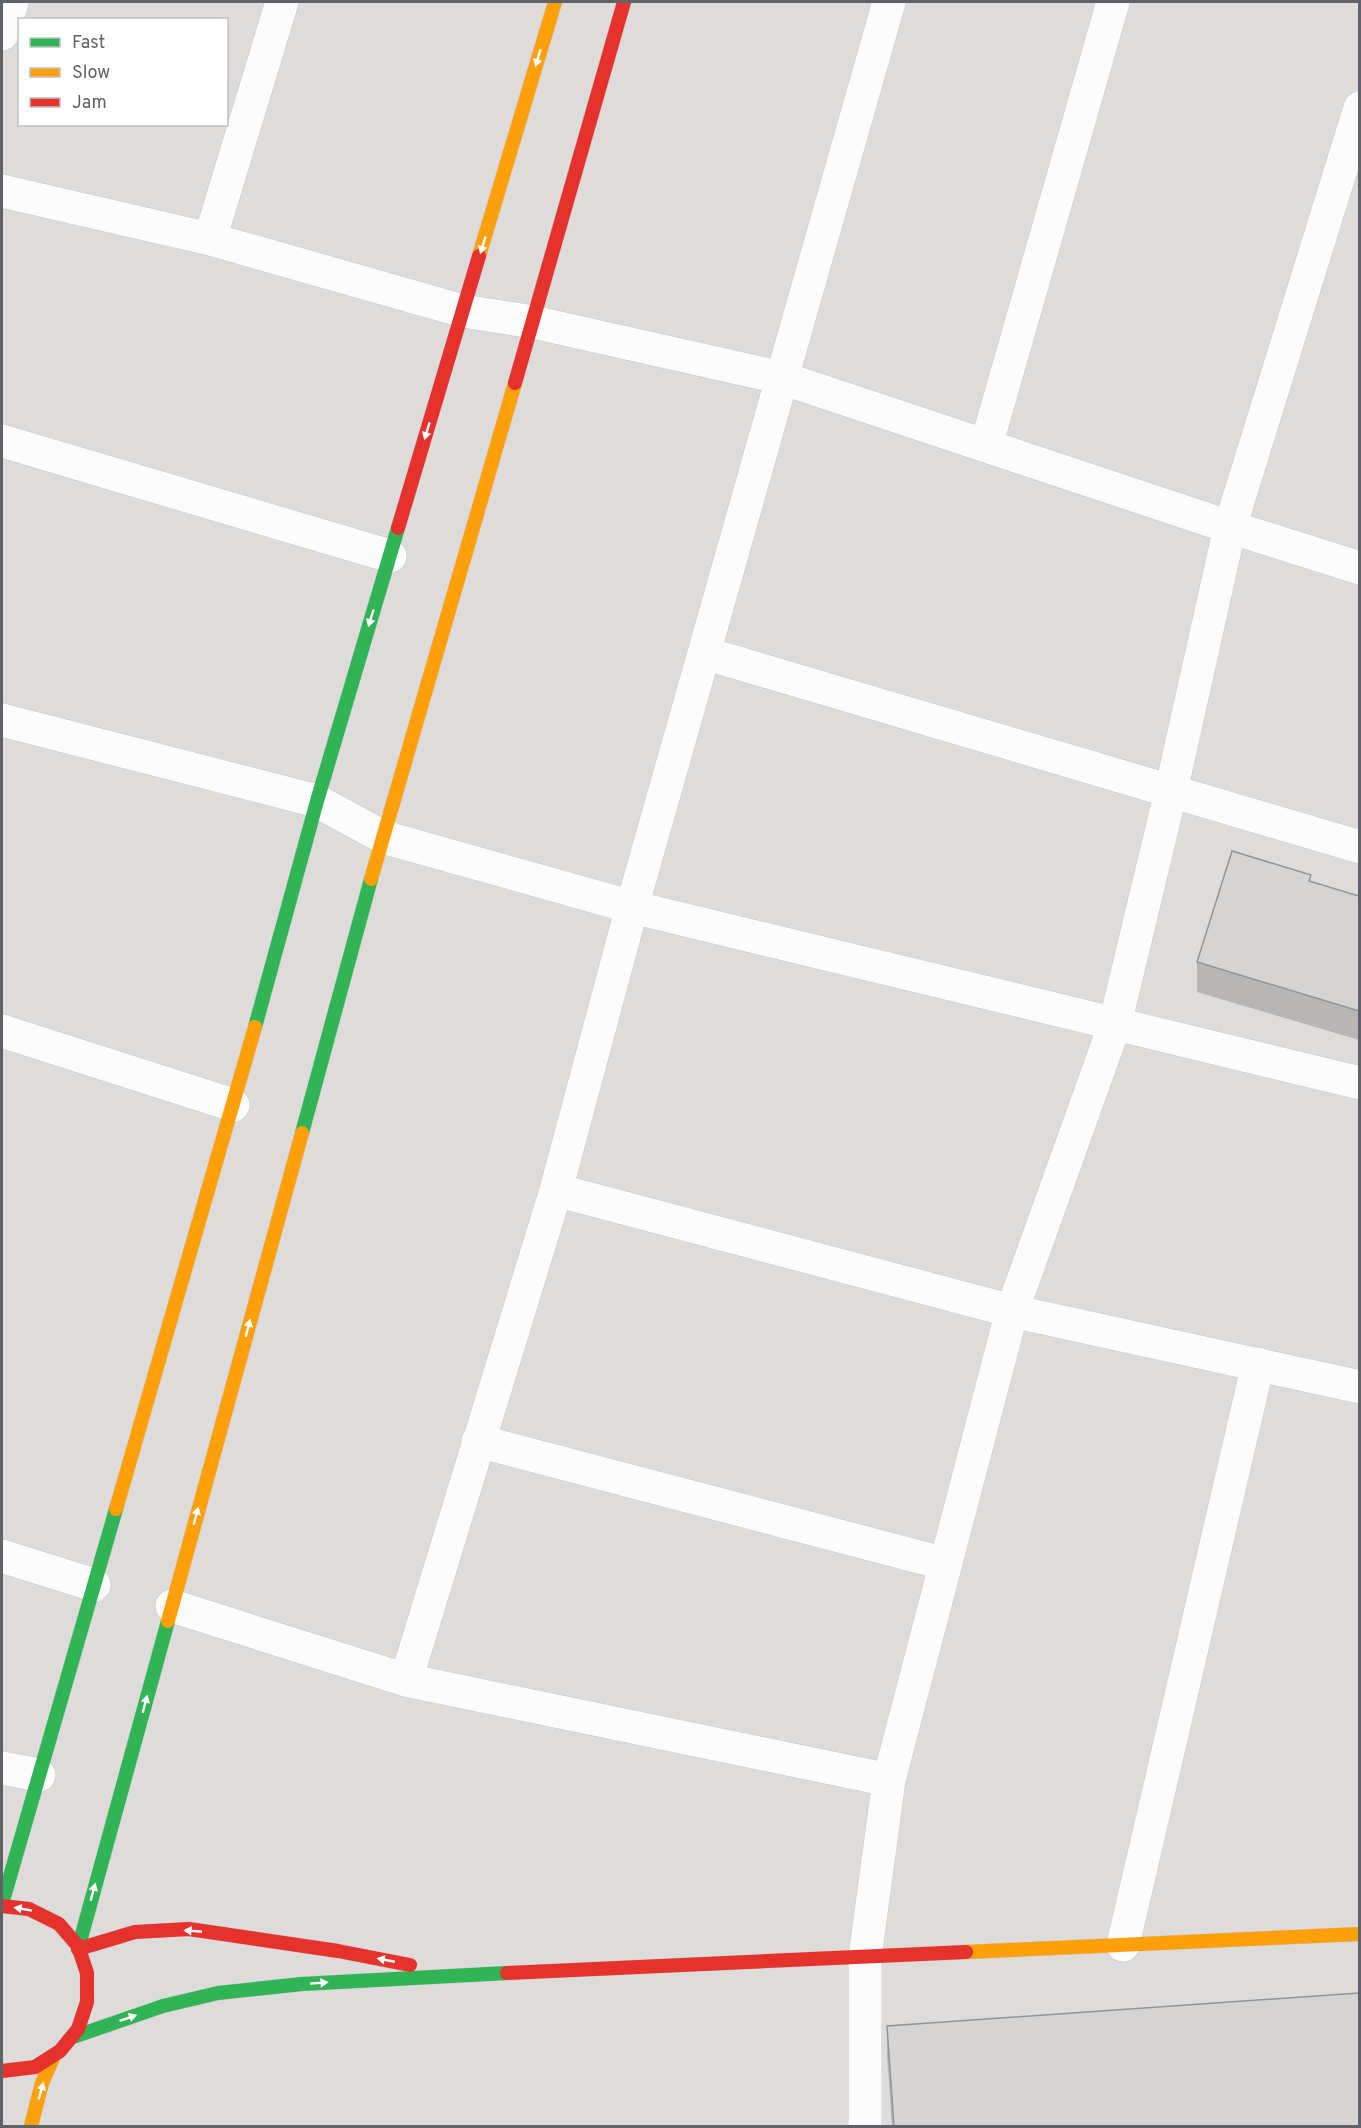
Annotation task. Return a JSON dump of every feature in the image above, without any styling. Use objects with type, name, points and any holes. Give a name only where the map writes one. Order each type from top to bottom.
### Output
[{"type":"street","points":[[2,34],[12,2]]},
{"type":"street","points":[[210,239],[282,2]]},
{"type":"street","points":[[2,2071],[30,2068],[54,2056],[73,2037],[85,2014],[89,1987],[84,1961],[72,1938],[53,1919],[29,1908],[2,1905],[233,1105],[316,801],[555,2]]},
{"type":"street","points":[[78,1949],[382,837],[624,2]]},
{"type":"street","points":[[406,1680],[556,1190],[632,907],[889,2]]},
{"type":"street","points":[[986,446],[1113,2]]},
{"type":"street","points":[[865,2127],[866,1957],[890,1780],[1012,1311],[1115,1024],[1171,791],[1230,527],[1359,108]]},
{"type":"street","points":[[2,191],[210,239],[463,310],[533,322],[782,378],[1359,568]]},
{"type":"street","points":[[2,441],[390,556]]},
{"type":"street","points":[[704,653],[1359,848]]},
{"type":"street","points":[[2,720],[316,801],[382,837],[632,907],[1359,1083]]},
{"type":"street","points":[[2,1031],[233,1105]]},
{"type":"street","points":[[556,1190],[1012,1311],[1359,1387]]},
{"type":"street","points":[[1123,1945],[1258,1364]]},
{"type":"street","points":[[478,1441],[946,1564]]},
{"type":"street","points":[[2,1556],[94,1585]]},
{"type":"street","points":[[172,1606],[406,1680],[890,1780]]},
{"type":"street","points":[[2,1768],[39,1775]]},
{"type":"street","points":[[78,1949],[135,1932],[189,1929],[338,1951],[464,1975]]},
{"type":"street","points":[[73,2037],[150,2010],[217,1993],[355,1981],[1359,1934]]},
{"type":"street","points":[[31,2127],[42,2084],[54,2056]]},
{"type":"shaded area","points":[[2,2],[1359,2],[1359,2126],[2,2126]]},
{"type":"building","points":[[1232,851],[1311,875],[1309,881],[1359,896],[1359,1011],[1197,962]]},
{"type":"building","points":[[1359,1993],[1359,2127],[894,2127],[887,2026]]},
{"type":"traffic: fast","points":[[255,1027],[317,801],[398,528]]},
{"type":"traffic: fast","points":[[302,1133],[371,879]]},
{"type":"traffic: fast","points":[[2,1904],[116,1509]]},
{"type":"traffic: fast","points":[[78,1949],[168,1621]]},
{"type":"traffic: fast","points":[[73,2037],[163,2006],[218,1993],[302,1984],[507,1973]]},
{"type":"traffic: slow","points":[[479,256],[555,2]]},
{"type":"traffic: slow","points":[[371,879],[515,383]]},
{"type":"traffic: slow","points":[[116,1509],[255,1027]]},
{"type":"traffic: slow","points":[[168,1621],[302,1133]]},
{"type":"traffic: slow","points":[[966,1952],[1360,1934]]},
{"type":"traffic: slow","points":[[31,2126],[42,2083],[54,2056]]},
{"type":"traffic: jam","points":[[515,383],[624,2]]},
{"type":"traffic: jam","points":[[398,528],[479,256]]},
{"type":"traffic: jam","points":[[2,1906],[29,1909],[59,1924],[78,1946],[87,1973],[87,2002],[78,2029],[60,2051],[35,2067],[2,2071]]},
{"type":"traffic: jam","points":[[78,1949],[135,1932],[189,1929],[338,1951],[410,1965]]},
{"type":"traffic: jam","points":[[507,1973],[966,1952]]}]
